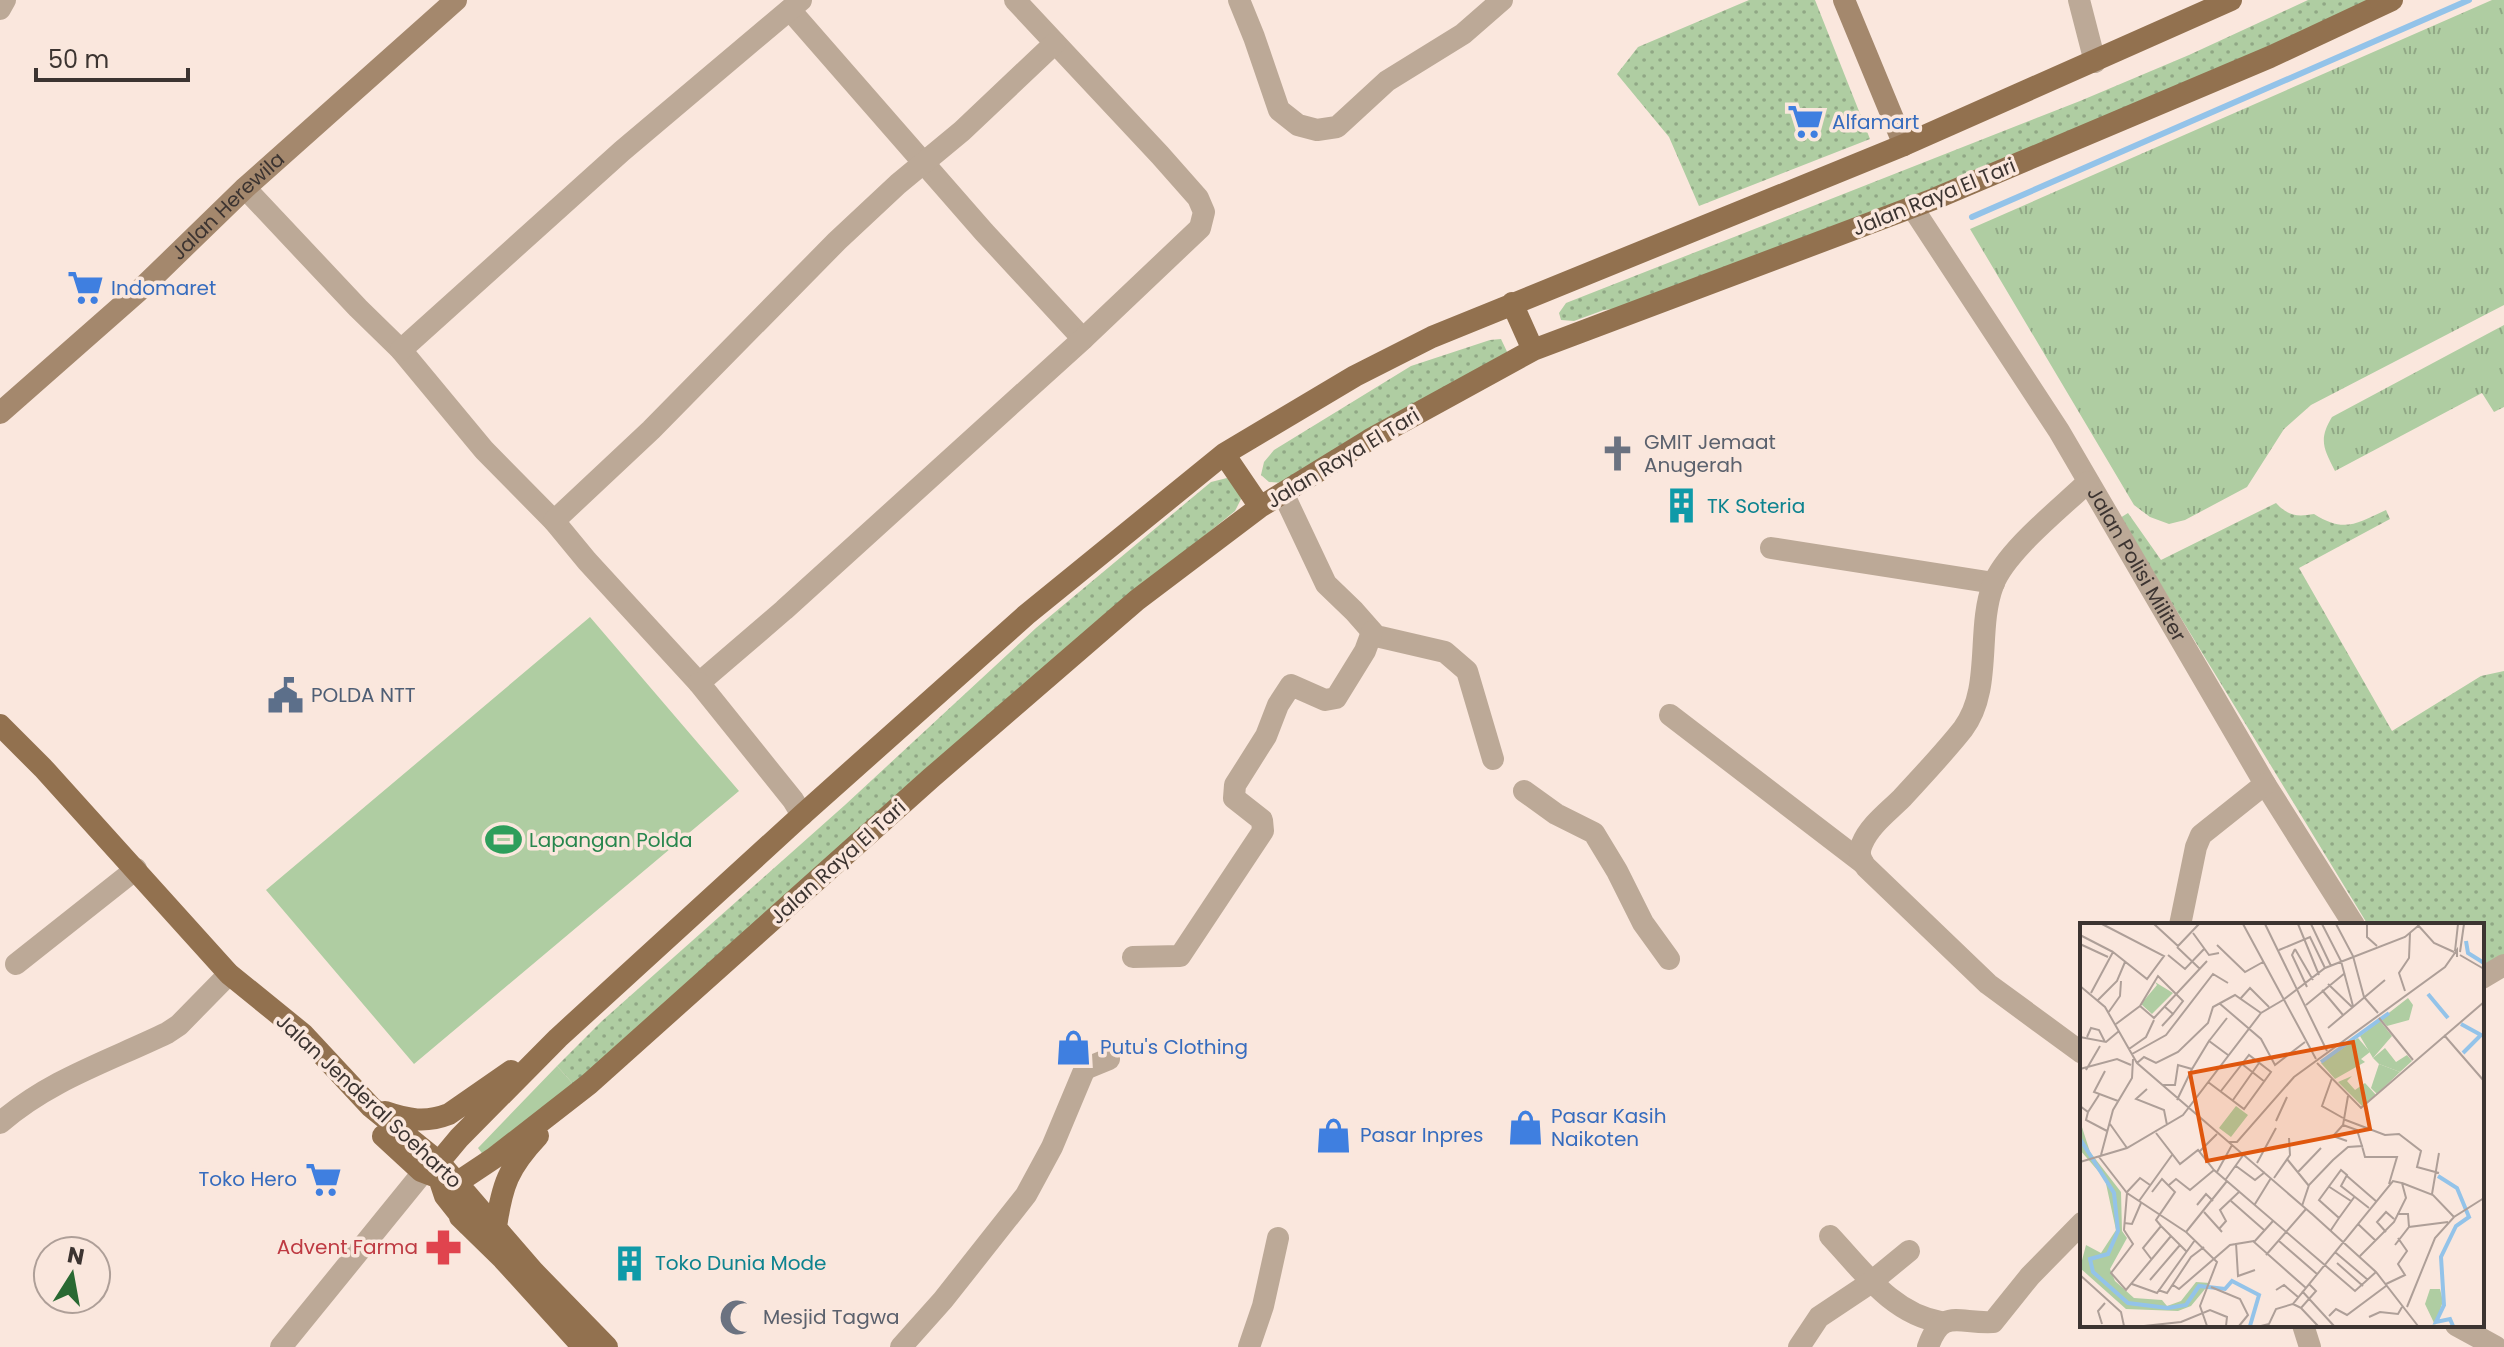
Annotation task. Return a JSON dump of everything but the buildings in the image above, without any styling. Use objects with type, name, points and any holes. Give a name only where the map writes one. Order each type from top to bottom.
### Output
[{"type":"main road","name":"Jalan Herewila","points":[[0,413],[456,0]]},
{"type":"main road","points":[[1844,0],[1904,145]]},
{"type":"main road","points":[[439,1175],[459,1138],[558,1038],[1026,615],[1224,454],[1355,376],[1432,337],[1904,145],[2231,0]]},
{"type":"main road","name":"Jalan Raya El Tari","points":[[439,1175],[494,1158],[589,1084],[931,778],[1114,620],[1260,507],[1369,440],[1533,350],[1912,207],[2270,57],[2392,0]]},
{"type":"main road","points":[[1512,303],[1533,350]]},
{"type":"main road","points":[[1224,454],[1260,507]]},
{"type":"main road","name":"Jalan Jenderal Soeharto","points":[[0,725],[136,869],[229,974],[368,1111],[496,1227],[533,1271],[607,1347]]},
{"type":"main road","points":[[368,1111],[408,1120],[427,1120],[449,1114],[558,1038]]},
{"type":"main road","points":[[496,1227],[501,1194],[510,1171],[525,1150],[589,1084]]},
{"type":"main road","name":"Jalan Jenderal Soeharto","points":[[368,1111],[383,1136],[439,1175],[468,1225],[503,1259],[578,1346]]},
{"type":"street","points":[[0,9],[5,0]]},
{"type":"street","points":[[699,683],[1083,339],[1200,228],[1204,212],[1198,198],[1015,0]]},
{"type":"street","points":[[1239,0],[1279,110],[1298,125],[1317,130],[1337,127],[1387,81],[1463,34],[1502,0]]},
{"type":"street","points":[[2079,0],[2095,62]]},
{"type":"street","points":[[401,350],[622,151],[796,5],[924,163],[1083,339]]},
{"type":"street","points":[[554,521],[651,430],[837,241],[962,131],[1055,43]]},
{"type":"street","points":[[245,188],[401,350],[484,450],[554,521],[699,683],[802,815]]},
{"type":"street","name":"Jalan Polisi Militer","points":[[1912,207],[2059,431],[2265,784],[2353,923]]},
{"type":"street","points":[[1863,863],[1860,851],[1868,832],[1929,769],[1966,725],[1980,685],[1984,636],[1994,583],[2013,555],[2088,482]]},
{"type":"street","points":[[1283,493],[1326,584],[1376,636],[1445,652],[1467,671],[1493,759]]},
{"type":"street","points":[[1771,548],[1994,583]]},
{"type":"street","points":[[1133,957],[1180,956],[1263,831],[1262,820],[1234,798],[1235,785],[1266,736],[1278,705],[1291,685],[1325,700],[1336,698],[1365,651],[1372,632]]},
{"type":"street","points":[[1670,715],[1863,863],[1988,984],[2080,1052]]},
{"type":"street","points":[[2180,923],[2198,839],[2210,825],[2265,784]]},
{"type":"street","points":[[1524,791],[1556,814],[1594,833],[1643,923],[1669,959]]},
{"type":"street","points":[[16,964],[136,869]]},
{"type":"street","points":[[2484,977],[2504,965]]},
{"type":"street","points":[[0,1123],[20,1105],[52,1086],[167,1033],[179,1025],[229,974]]},
{"type":"street","points":[[901,1347],[943,1300],[1026,1195],[1052,1147],[1083,1073],[1087,1068],[1109,1059]]},
{"type":"street","points":[[281,1347],[439,1175]]},
{"type":"street","points":[[1830,1236],[1866,1286],[1908,1312],[1941,1322],[1948,1319],[1971,1323],[1993,1322],[2030,1276],[2080,1225]]},
{"type":"street","points":[[1249,1347],[1263,1306],[1278,1238]]},
{"type":"street","points":[[1799,1347],[1819,1317],[1866,1286],[1909,1251]]},
{"type":"street","points":[[1928,1347],[1941,1322]]},
{"type":"street","points":[[2304,1327],[2310,1347]]},
{"type":"street","points":[[2460,1327],[2496,1347]]},
{"type":"green space","points":[[1749,0],[1815,0],[1870,139],[1699,206],[1669,137],[1617,74],[1638,47]]},
{"type":"green space","points":[[2308,0],[2381,0],[2250,62],[1633,307],[1604,310],[1574,321],[1561,320],[1559,313],[1566,303],[2080,101]]},
{"type":"green space","points":[[2492,0],[2504,0],[2504,305],[2311,405],[2284,429],[2247,487],[2185,520],[2169,524],[2150,517],[2134,505],[1970,229]]},
{"type":"green space","points":[[2504,325],[2504,407],[2494,412],[2482,393],[2335,471],[2324,444],[2325,432],[2332,417]]},
{"type":"green space","points":[[1501,339],[1510,358],[1284,483],[1269,482],[1261,475],[1264,462],[1274,450],[1411,366]]},
{"type":"green space","points":[[1227,478],[1236,486],[1241,499],[1235,511],[1173,561],[574,1085],[557,1066],[602,1021],[845,805],[1036,628],[1211,482]]},
{"type":"green space","points":[[2276,503],[2293,514],[2314,514],[2342,525],[2386,510],[2390,519],[2299,568],[2392,731],[2481,676],[2504,671],[2504,967],[2484,979],[2484,923],[2367,923],[2120,518],[2128,513],[2161,560]]},
{"type":"green space","name":"Lapangan Polda","points":[[590,617],[739,791],[414,1064],[266,890]]},
{"type":"green space","points":[[557,1066],[574,1085],[484,1156],[478,1148]]},
{"type":"waterway","points":[[1972,217],[2469,0]]},
{"type":"place","name":"Alfamart","points":[[1806,122]]},
{"type":"place","name":"Indomaret","points":[[85,288]]},
{"type":"place","name":"GMIT Jemaat Anugerah","points":[[1618,454]]},
{"type":"place","name":"TK Soteria","points":[[1681,506]]},
{"type":"place","name":"POLDA NTT","points":[[285,695]]},
{"type":"place","name":"Lapangan Polda","points":[[503,840]]},
{"type":"place","name":"Putu's Clothing","points":[[1074,1047]]},
{"type":"place","name":"Pasar Kasih Naikoten","points":[[1525,1127]]},
{"type":"place","name":"Pasar Inpres","points":[[1334,1135]]},
{"type":"place","name":"Toko Hero","points":[[323,1179]]},
{"type":"place","name":"Advent Farma","points":[[444,1247]]},
{"type":"place","name":"Toko Dunia Mode","points":[[629,1263]]},
{"type":"place","name":"Mesjid Tagwa","points":[[737,1317]]}]
